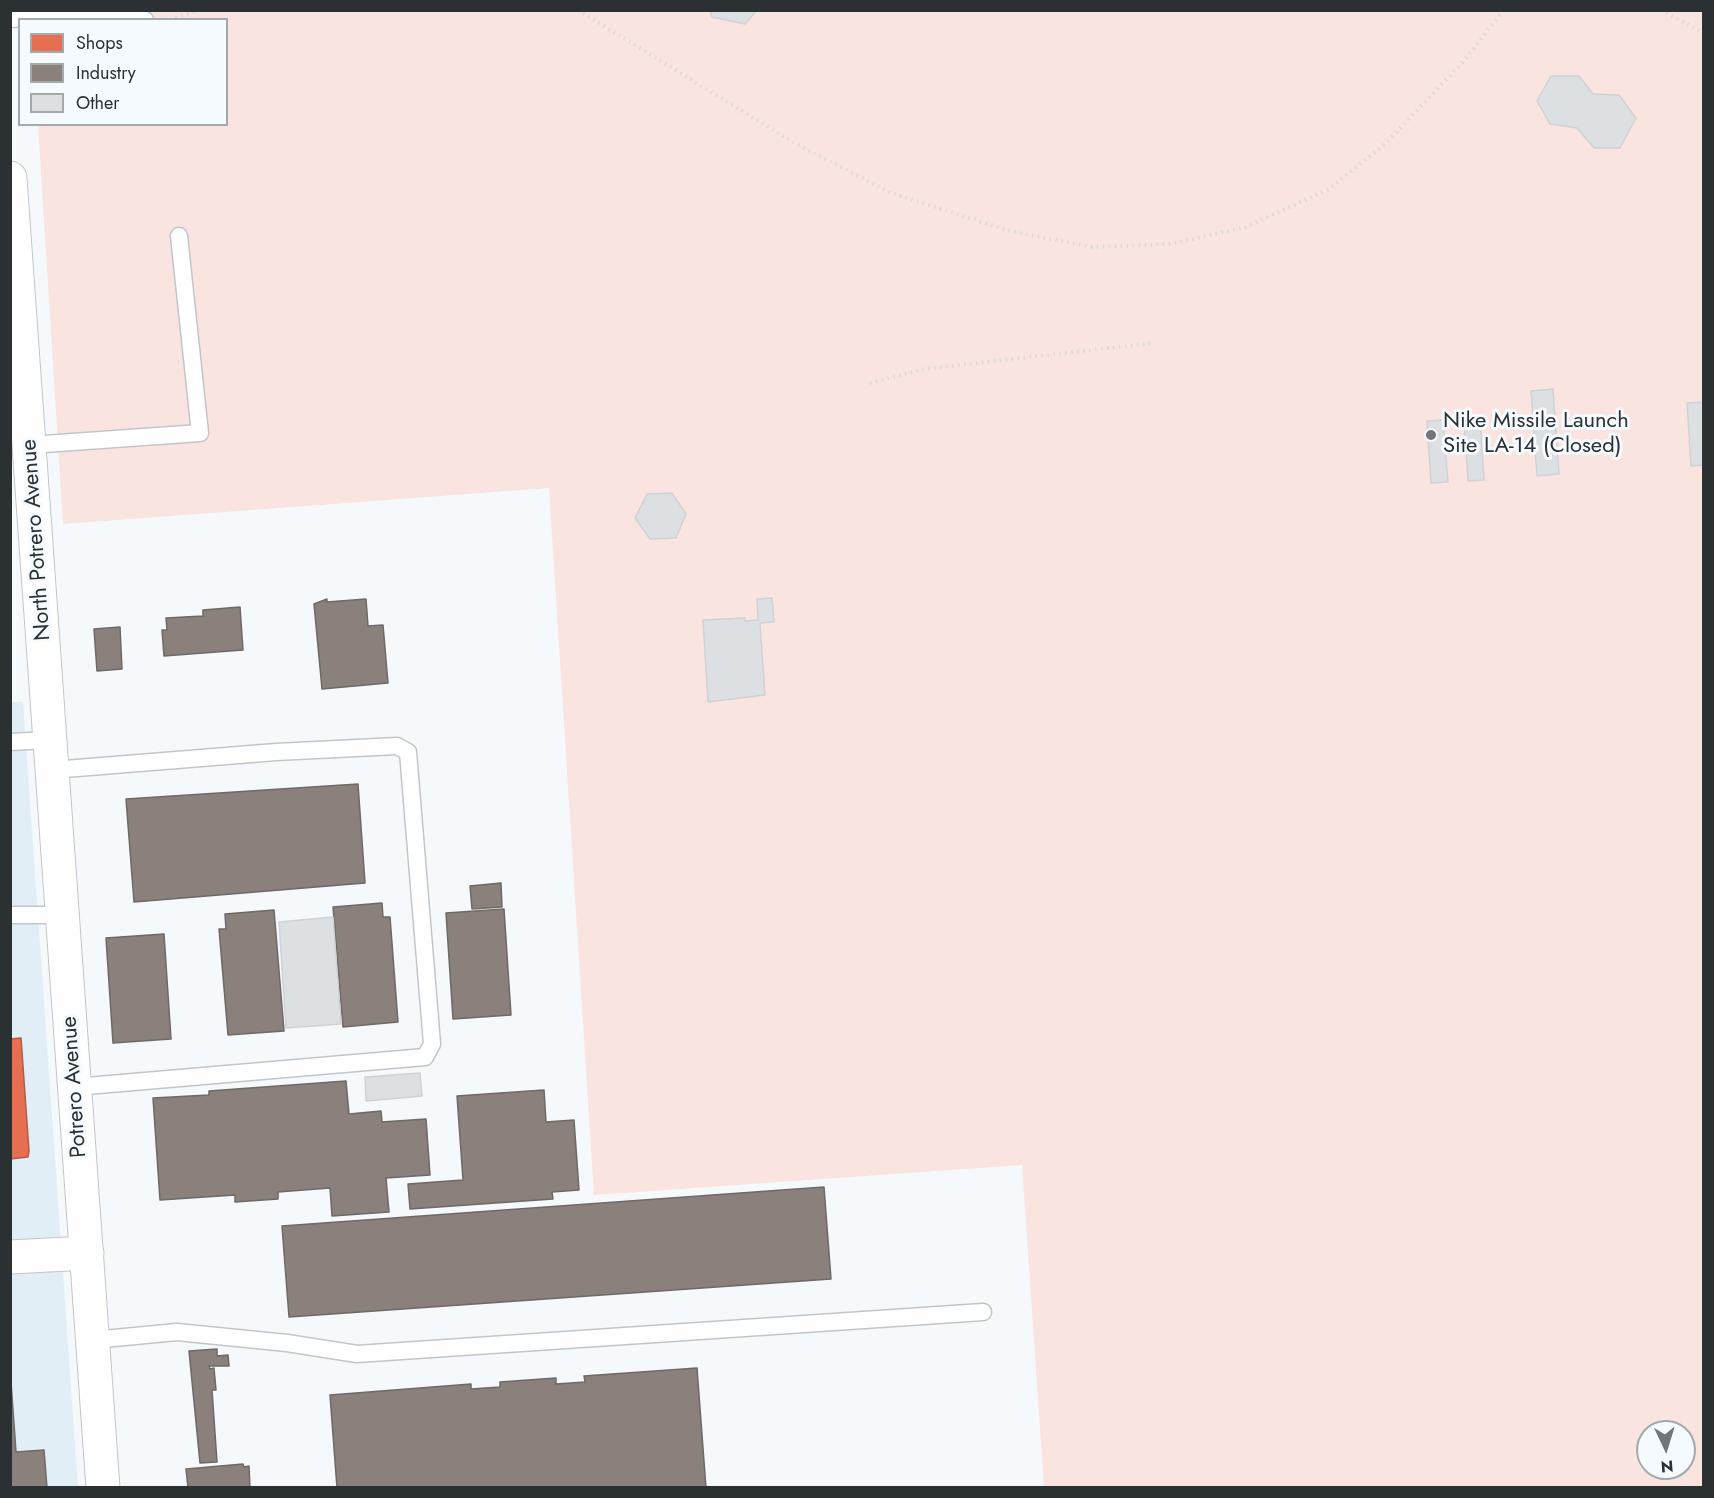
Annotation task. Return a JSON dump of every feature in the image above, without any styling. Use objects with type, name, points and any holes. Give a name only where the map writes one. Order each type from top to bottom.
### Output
[{"type":"street","name":"North Potrero Avenue","points":[[10,178],[24,464],[47,687]]},
{"type":"street","name":"Potrero Avenue","points":[[47,687],[103,1488]]},
{"type":"street","points":[[10,1257],[87,1253]]},
{"type":"lane","points":[[28,18],[120,13],[138,18]]},
{"type":"lane","points":[[24,464],[200,434],[179,236]]},
{"type":"lane","points":[[10,742],[51,755],[276,752],[397,746],[408,752],[432,1044],[425,1057],[75,1087]]},
{"type":"lane","points":[[10,915],[63,915]]},
{"type":"lane","points":[[93,1340],[177,1332],[286,1343],[357,1354],[983,1312]]},
{"type":"path","points":[[175,18],[197,10]]},
{"type":"path","points":[[578,10],[791,141],[891,193],[1010,231],[1092,247],[1171,244],[1246,227],[1329,189],[1385,144],[1461,64],[1503,10]]},
{"type":"path","points":[[1661,10],[1704,33]]},
{"type":"path","points":[[870,384],[924,369],[1153,343]]},
{"type":"shaded area","points":[[31,11],[1703,11],[1703,1487],[1044,1487],[1022,1165],[594,1195],[549,488],[63,524],[38,126],[228,126],[228,18],[31,18]]},
{"type":"shaded area","points":[[10,702],[23,702],[78,1487],[11,1488]]},
{"type":"building: Shops","points":[[21,1038],[29,1151],[28,1157],[10,1159],[10,1039]]},
{"type":"building: Industry","points":[[327,599],[327,602],[366,599],[368,626],[383,625],[388,683],[322,689],[314,604]]},
{"type":"building: Industry","points":[[240,607],[243,650],[164,656],[162,630],[167,630],[166,618],[203,616],[203,610]]},
{"type":"building: Industry","points":[[120,627],[122,669],[97,671],[94,629]]},
{"type":"building: Industry","points":[[358,784],[365,883],[134,902],[126,799]]},
{"type":"building: Industry","points":[[501,883],[502,907],[472,909],[470,886]]},
{"type":"building: Industry","points":[[382,903],[383,917],[390,917],[398,1022],[343,1027],[333,907]]},
{"type":"building: Industry","points":[[504,909],[511,1015],[453,1019],[446,913]]},
{"type":"building: Industry","points":[[274,910],[284,1031],[228,1035],[219,929],[226,929],[225,914]]},
{"type":"building: Industry","points":[[164,934],[171,1039],[113,1043],[106,938]]},
{"type":"building: Industry","points":[[346,1081],[349,1114],[381,1111],[382,1122],[426,1119],[430,1175],[386,1178],[389,1212],[332,1216],[330,1188],[278,1192],[278,1199],[235,1202],[235,1195],[160,1200],[153,1098],[209,1095],[209,1091]]},
{"type":"building: Industry","points":[[544,1090],[546,1122],[574,1120],[579,1190],[552,1192],[553,1199],[410,1209],[408,1184],[463,1180],[457,1096]]},
{"type":"building: Industry","points":[[824,1187],[831,1279],[289,1317],[282,1226]]},
{"type":"building: Industry","points":[[217,1349],[217,1356],[228,1355],[229,1366],[209,1366],[210,1369],[214,1368],[216,1390],[212,1390],[217,1462],[200,1463],[189,1351]]},
{"type":"building: Industry","points":[[10,1368],[16,1452],[44,1450],[47,1488],[10,1488]]},
{"type":"building: Industry","points":[[697,1368],[706,1488],[337,1488],[330,1395],[471,1384],[471,1389],[500,1387],[500,1382],[556,1378],[556,1384],[585,1382],[584,1376]]},
{"type":"building: Industry","points":[[243,1464],[244,1467],[249,1466],[250,1488],[188,1488],[186,1469]]},
{"type":"building: Other","points":[[710,10],[757,10],[745,24],[712,17]]},
{"type":"building: Other","points":[[1551,76],[1579,76],[1593,94],[1619,95],[1636,118],[1620,148],[1594,148],[1577,128],[1550,124],[1537,101]]},
{"type":"building: Other","points":[[1553,389],[1559,474],[1537,476],[1531,391]]},
{"type":"building: Other","points":[[1703,402],[1704,465],[1691,466],[1687,403]]},
{"type":"building: Other","points":[[1480,418],[1484,480],[1468,481],[1464,419]]},
{"type":"building: Other","points":[[1443,420],[1448,482],[1431,483],[1427,421]]},
{"type":"building: Other","points":[[672,493],[686,514],[676,538],[650,539],[635,518],[647,494]]},
{"type":"building: Other","points":[[772,598],[774,622],[760,623],[765,695],[708,702],[703,620],[745,618],[745,621],[758,620],[757,599]]},
{"type":"building: Other","points":[[333,917],[341,1024],[286,1028],[279,922]]},
{"type":"building: Other","points":[[420,1073],[422,1096],[366,1101],[365,1077]]},
{"type":"place","name":"Nike Missile Launch Site LA-14 (Closed)","points":[[1431,435]]}]
